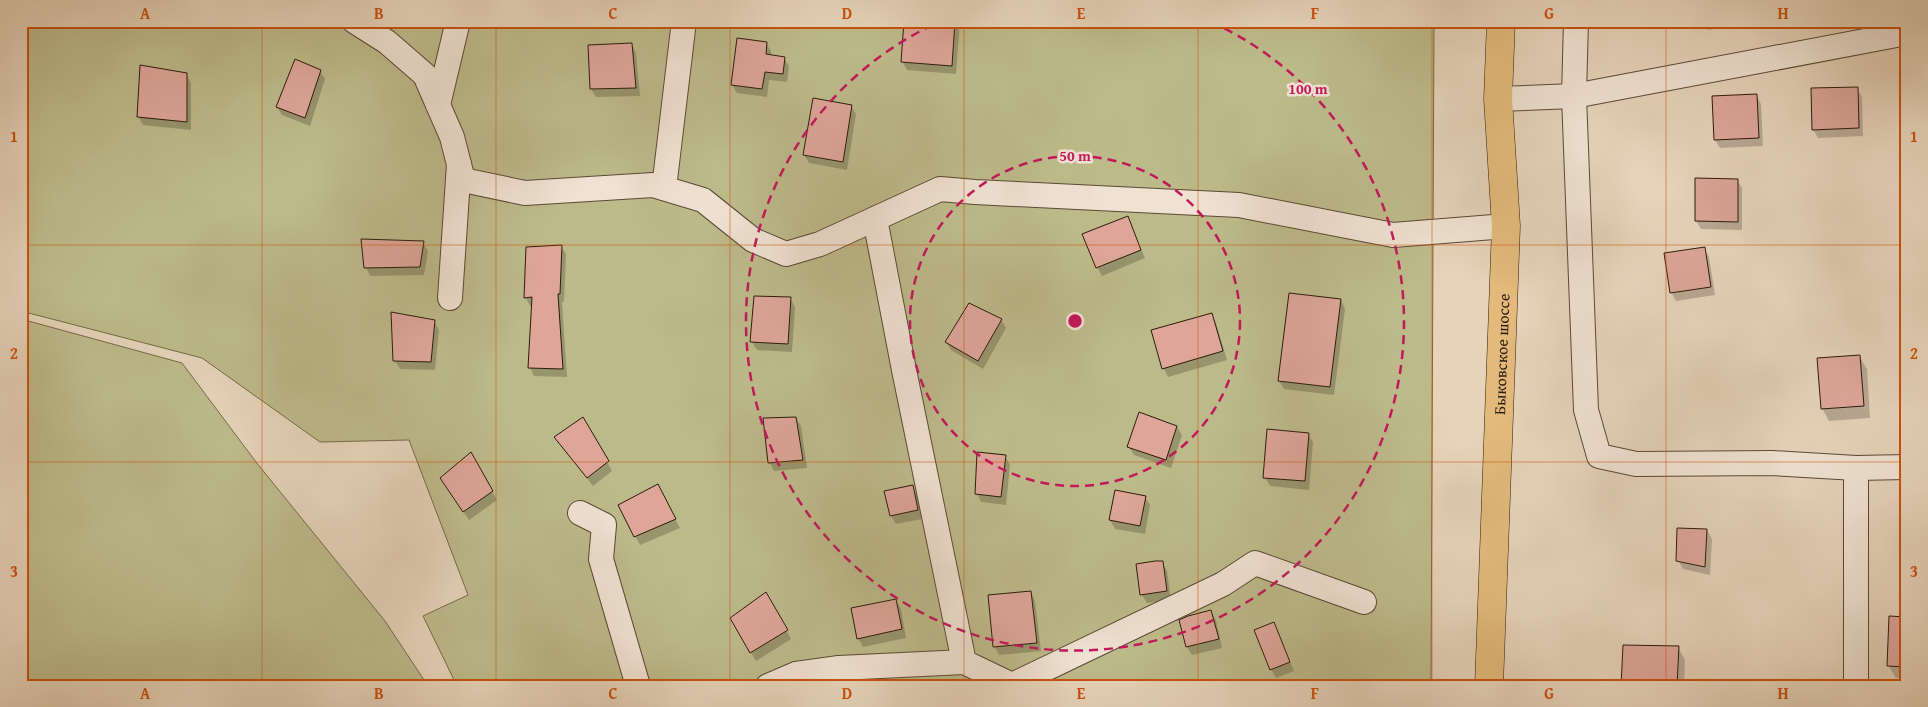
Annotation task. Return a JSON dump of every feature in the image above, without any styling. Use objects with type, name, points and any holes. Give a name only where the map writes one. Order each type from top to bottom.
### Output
[{"type":"main road","name":"Быковское шоссе","points":[[1489,686],[1506,226],[1498,99],[1501,21]]},
{"type":"street","points":[[354,21],[387,42],[425,75],[452,136],[463,180],[525,193],[653,185],[704,200],[754,240],[786,254],[820,244],[940,189],[1239,205],[1393,235],[1506,226]]},
{"type":"street","points":[[438,105],[458,21]]},
{"type":"street","points":[[664,188],[684,21]]},
{"type":"street","points":[[1576,21],[1574,96],[1586,410],[1599,456],[1636,464],[1772,463],[1856,468],[1907,466]]},
{"type":"street","points":[[1498,99],[1574,96],[1907,33]]},
{"type":"street","points":[[450,298],[459,164]]},
{"type":"street","points":[[875,219],[964,662]]},
{"type":"street","points":[[1856,468],[1856,686]]},
{"type":"street","points":[[580,514],[604,525],[601,559],[638,686]]},
{"type":"street","points":[[768,686],[796,674],[839,668],[964,662],[996,681],[1012,686],[1222,584],[1255,562],[1364,602]]},
{"type":"shaded area","points":[[21,21],[1434,21],[1431,686],[457,686],[423,616],[468,595],[409,440],[320,442],[202,358],[21,311]]},
{"type":"shaded area","points":[[21,319],[182,363],[256,462],[385,621],[428,686],[21,686]]},
{"type":"building","points":[[904,21],[955,21],[952,66],[901,62]]},
{"type":"building","points":[[737,38],[767,42],[766,54],[785,57],[783,74],[765,72],[762,89],[731,85]]},
{"type":"building","points":[[632,43],[636,88],[590,89],[588,45]]},
{"type":"building","points":[[295,59],[321,70],[305,118],[276,107]]},
{"type":"building","points":[[140,65],[187,73],[187,122],[137,117]]},
{"type":"building","points":[[1858,87],[1859,128],[1812,130],[1811,88]]},
{"type":"building","points":[[1757,94],[1759,138],[1714,140],[1712,96]]},
{"type":"building","points":[[813,98],[852,105],[843,162],[803,155]]},
{"type":"building","points":[[1695,178],[1738,179],[1738,222],[1695,221]]},
{"type":"building","points":[[1128,216],[1141,250],[1096,268],[1082,234]]},
{"type":"building","points":[[361,239],[424,241],[420,267],[364,268]]},
{"type":"building","points":[[562,245],[560,294],[558,294],[563,369],[528,368],[532,297],[524,298],[526,247]]},
{"type":"building","points":[[1705,247],[1711,287],[1670,293],[1664,253]]},
{"type":"building","points":[[1289,293],[1341,299],[1330,387],[1278,381]]},
{"type":"building","points":[[754,296],[791,297],[788,344],[750,342]]},
{"type":"building","points":[[969,303],[1002,319],[978,361],[945,342]]},
{"type":"building","points":[[391,312],[435,320],[431,362],[393,361]]},
{"type":"building","points":[[1212,313],[1223,351],[1162,369],[1151,330]]},
{"type":"building","points":[[1860,355],[1864,406],[1821,409],[1817,358]]},
{"type":"building","points":[[1139,412],[1177,426],[1166,460],[1127,447]]},
{"type":"building","points":[[583,417],[609,461],[587,478],[554,437]]},
{"type":"building","points":[[796,417],[803,460],[768,463],[763,418]]},
{"type":"building","points":[[1267,429],[1309,433],[1305,481],[1263,478]]},
{"type":"building","points":[[471,452],[493,491],[463,512],[440,478]]},
{"type":"building","points":[[977,452],[1006,455],[1001,497],[975,494]]},
{"type":"building","points":[[658,484],[676,519],[634,537],[618,505]]},
{"type":"building","points":[[913,485],[918,510],[890,516],[884,491]]},
{"type":"building","points":[[1115,490],[1146,496],[1140,526],[1109,520]]},
{"type":"building","points":[[1677,528],[1707,529],[1705,567],[1676,561]]},
{"type":"building","points":[[1163,561],[1167,591],[1140,595],[1136,564]]},
{"type":"building","points":[[1031,591],[1037,643],[993,647],[988,595]]},
{"type":"building","points":[[766,592],[788,630],[750,653],[730,618]]},
{"type":"building","points":[[896,599],[902,629],[857,639],[851,608]]},
{"type":"building","points":[[1211,610],[1219,639],[1186,647],[1179,620]]},
{"type":"building","points":[[1889,616],[1907,617],[1907,667],[1887,666]]},
{"type":"building","points":[[1274,622],[1290,662],[1270,670],[1254,630]]},
{"type":"building","points":[[1623,645],[1679,646],[1677,686],[1621,686]]}]
